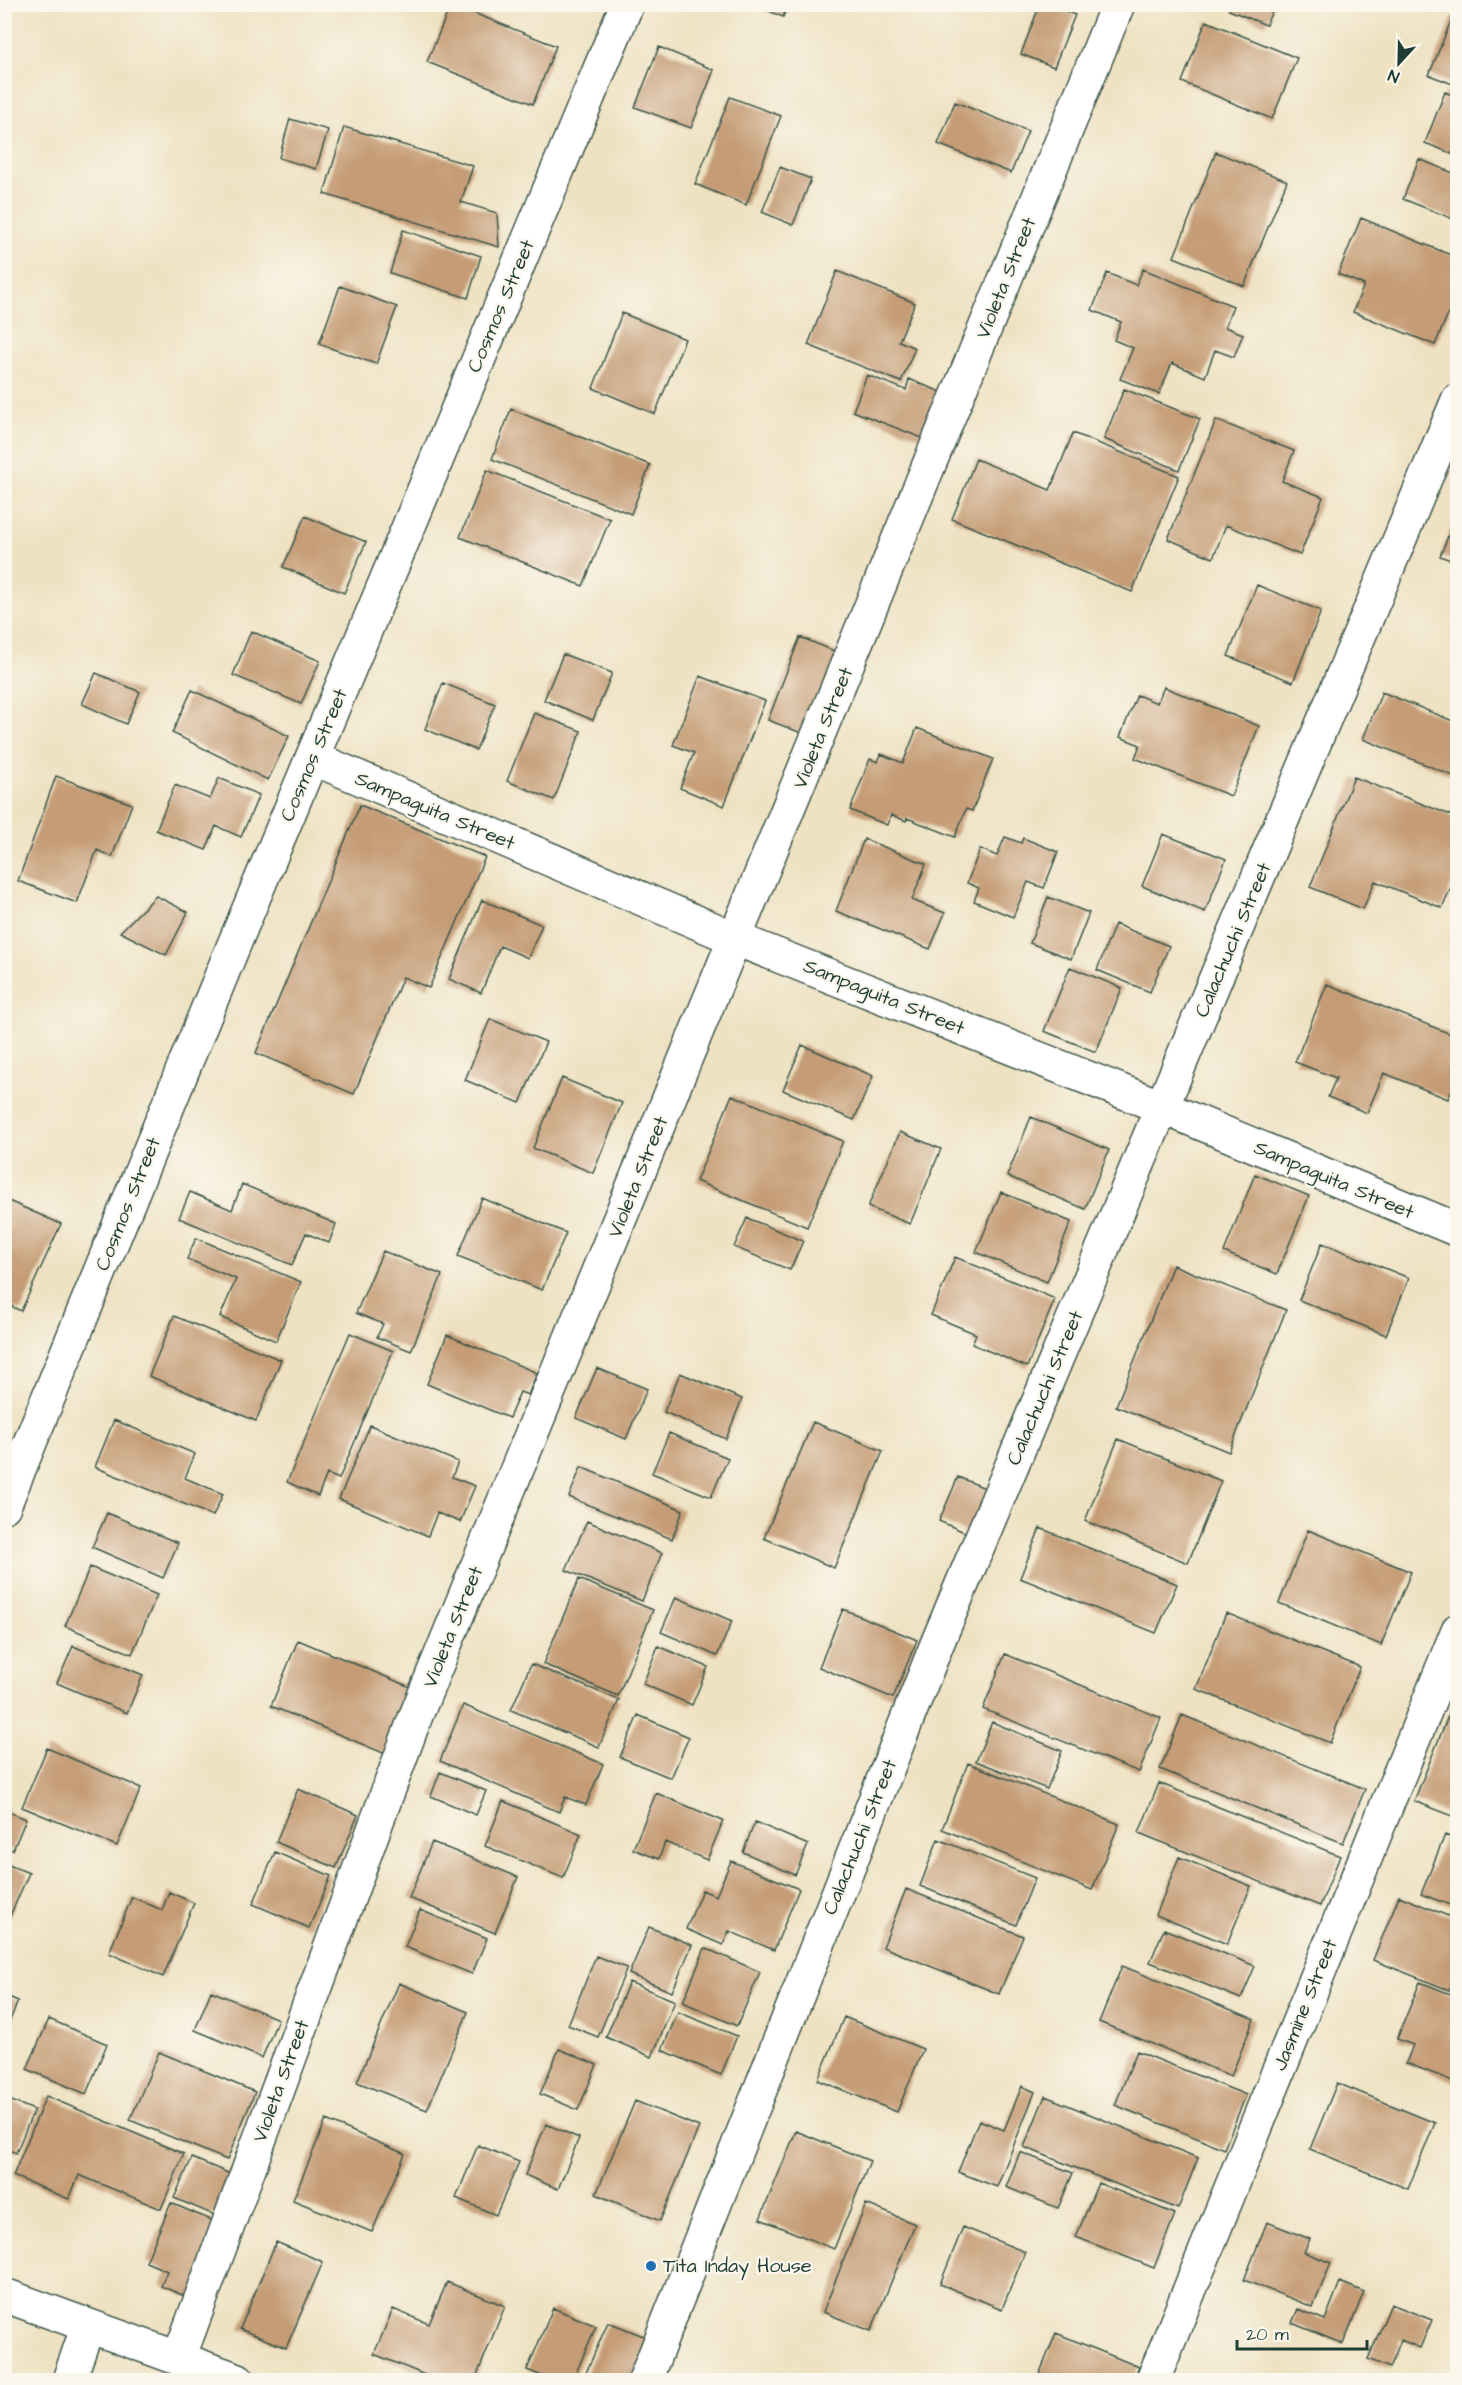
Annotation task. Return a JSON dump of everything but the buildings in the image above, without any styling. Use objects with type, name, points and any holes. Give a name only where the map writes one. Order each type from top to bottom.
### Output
[{"type":"street","name":"Cosmos Street","points":[[4,1506],[233,947],[627,4]]},
{"type":"street","name":"Violeta Street","points":[[179,2358],[415,1718],[1118,4]]},
{"type":"street","name":"Calachuchi Street","points":[[645,2380],[937,1644],[1164,1108],[1458,400]]},
{"type":"street","name":"Sampaguita Street","points":[[313,759],[736,939],[1164,1108],[1458,1230]]},
{"type":"street","name":"Jasmine Street","points":[[1153,2380],[1458,1630]]},
{"type":"street","points":[[4,2295],[238,2380]]},
{"type":"street","points":[[69,2380],[88,2326]]},
{"type":"place","name":"Tita Inday House","points":[[651,2266]]}]
